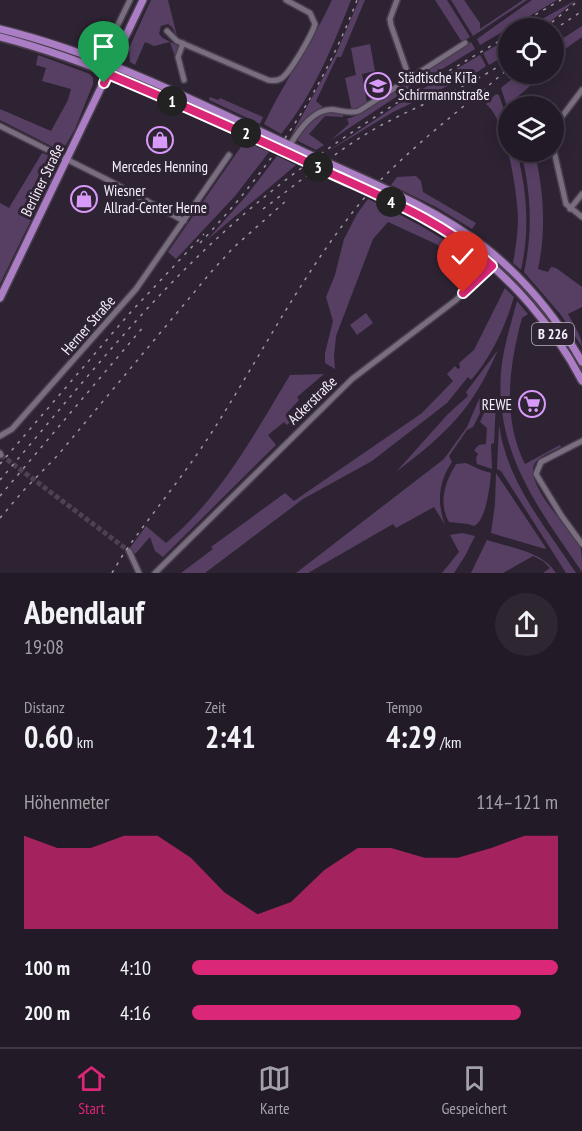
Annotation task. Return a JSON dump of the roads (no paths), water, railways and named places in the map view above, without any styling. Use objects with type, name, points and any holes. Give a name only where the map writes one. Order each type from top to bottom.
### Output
[{"type":"main road","name":"Berliner Straße","points":[[0,298],[143,0]]},
{"type":"main road","name":"B 226","points":[[0,29],[41,39],[113,64],[290,145],[422,208],[461,230],[524,283],[551,314],[582,362]]},
{"type":"main road","name":"B 226","points":[[0,37],[44,49],[227,125],[402,207],[453,235],[492,266],[546,323],[582,381]]},
{"type":"street","points":[[112,37],[130,1],[121,0]]},
{"type":"street","points":[[166,31],[183,43],[268,81],[277,80],[284,76],[305,45],[315,24],[310,13],[286,0]]},
{"type":"street","points":[[397,0],[390,19],[391,25],[410,77]]},
{"type":"street","points":[[183,43],[178,57],[184,80]]},
{"type":"street","points":[[290,145],[297,133],[318,113],[330,109],[356,112],[465,43]]},
{"type":"street","points":[[564,114],[582,90]]},
{"type":"street","points":[[0,126],[68,159],[184,221]]},
{"type":"street","name":"Herner Straße","points":[[0,436],[12,429],[136,289],[229,155]]},
{"type":"street","points":[[556,162],[564,198],[570,209],[582,218]]},
{"type":"street","points":[[570,209],[582,194]]},
{"type":"street","name":"Ackerstraße","points":[[155,573],[352,379],[456,300],[498,259]]},
{"type":"street","points":[[582,441],[540,462],[536,474],[582,544]]},
{"type":"street","points":[[129,551],[139,573]]},
{"type":"tunnel","points":[[1,455],[129,551]]},
{"type":"railway","points":[[200,243],[248,188],[291,129],[327,67],[357,0]]},
{"type":"railway","points":[[530,18],[561,0]]},
{"type":"railway","points":[[557,18],[579,0]]},
{"type":"railway","points":[[564,23],[582,11]]},
{"type":"railway","points":[[0,480],[136,321],[225,231],[326,150],[397,103],[498,42]]},
{"type":"railway","points":[[263,209],[363,136],[394,118],[461,87],[498,67]]},
{"type":"railway","points":[[112,573],[124,553],[202,448],[307,277],[349,217],[372,189],[404,157],[498,77]]},
{"type":"railway","points":[[0,518],[58,455],[212,271],[233,248],[287,200]]},
{"type":"railway","points":[[0,464],[129,314],[204,234]]},
{"type":"railway","points":[[0,496],[144,326]]},
{"type":"place","name":"Städtische KiTa Schirrmannstraße","points":[[378,86]]},
{"type":"place","name":"Mercedes Henning","points":[[160,140]]},
{"type":"place","name":"Wiesner Allrad-Center Herne","points":[[84,199]]},
{"type":"place","name":"REWE","points":[[532,404]]}]
